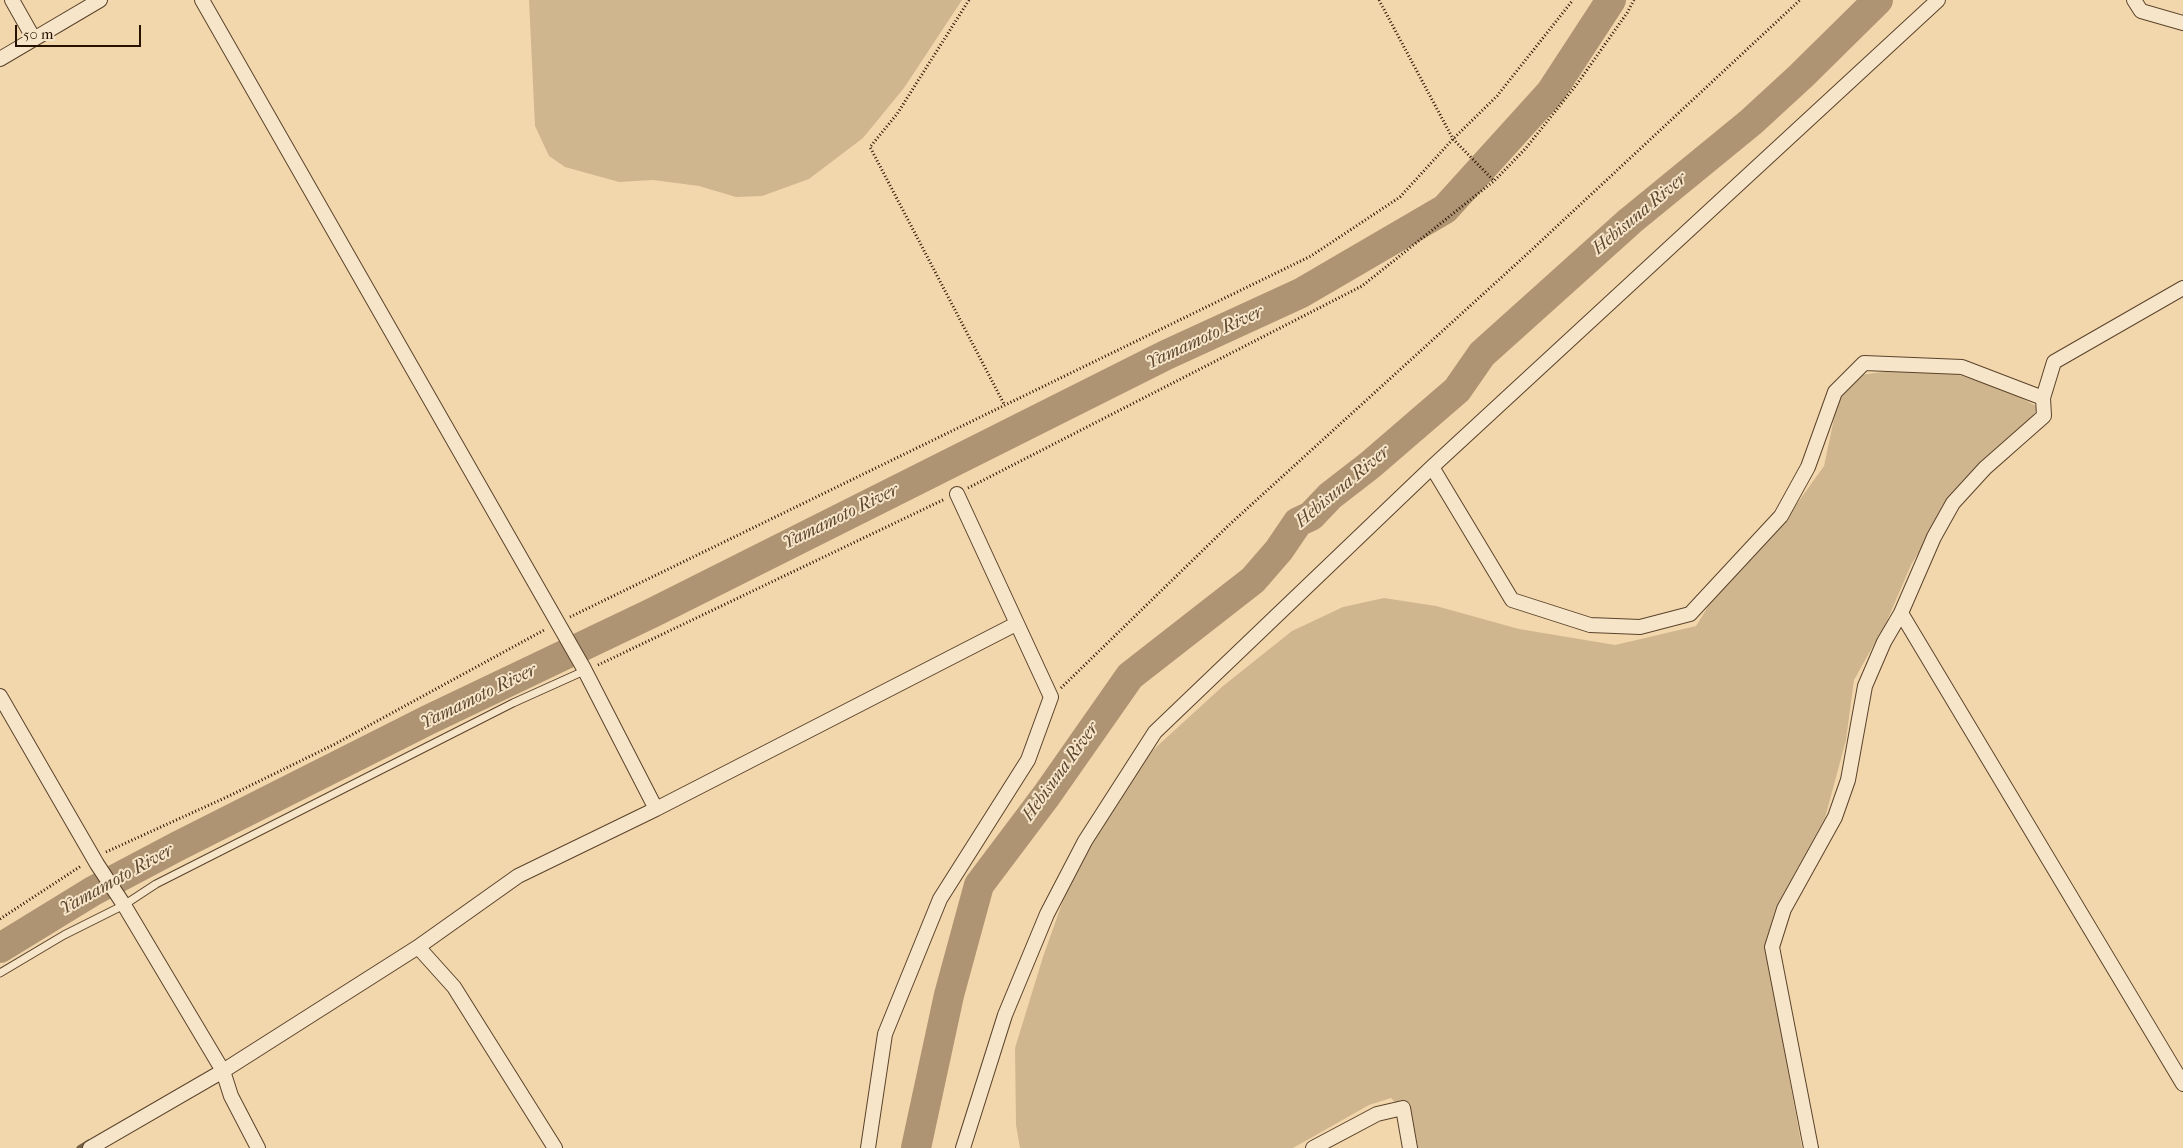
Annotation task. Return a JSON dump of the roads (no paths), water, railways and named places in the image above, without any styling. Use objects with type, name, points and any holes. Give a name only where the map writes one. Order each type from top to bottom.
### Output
[{"type":"street","points":[[12,0],[34,39]]},
{"type":"street","points":[[0,59],[100,0]]},
{"type":"street","points":[[202,0],[584,669],[656,809]]},
{"type":"street","points":[[963,1148],[1005,1015],[1047,914],[1085,841],[1155,732],[1432,467],[1938,0]]},
{"type":"street","points":[[2134,0],[2141,11],[2183,23]]},
{"type":"street","points":[[1811,1148],[1772,947],[1784,910],[1835,817],[1848,780],[1865,686],[1884,642],[1901,614],[1934,537],[1952,504],[1986,468],[2044,416],[2043,398],[2054,362],[2183,288]]},
{"type":"street","points":[[1432,467],[1512,600],[1590,625],[1640,627],[1690,614],[1781,516],[1808,467],[1835,392],[1864,363],[1962,367],[2043,398]]},
{"type":"street","points":[[868,1148],[885,1034],[940,899],[1028,760],[1051,697],[957,494]]},
{"type":"street","points":[[1901,614],[2183,1084]]},
{"type":"street","points":[[90,1148],[223,1071],[418,947],[518,876],[656,809],[1016,624]]},
{"type":"street","points":[[0,696],[96,861],[223,1071],[231,1096],[258,1148]]},
{"type":"street","points":[[418,947],[454,987],[556,1148]]},
{"type":"street","points":[[1313,1148],[1377,1114],[1403,1108],[1410,1148]]},
{"type":"lane","points":[[0,974],[64,934],[182,870],[584,669]]},
{"type":"waterway","name":"Yamamoto River","points":[[0,948],[93,891],[178,846],[428,720],[652,613],[1166,355],[1301,293],[1445,209],[1551,92],[1611,0]]},
{"type":"waterway","name":"Hebisuna River","points":[[916,1148],[949,995],[979,885],[1046,796],[1130,676],[1253,580],[1279,550],[1298,522],[1311,516],[1330,496],[1370,465],[1457,390],[1482,354],[1630,221],[1751,122],[1878,0]]},
{"type":"waterway","points":[[79,1148],[89,1142]]}]
